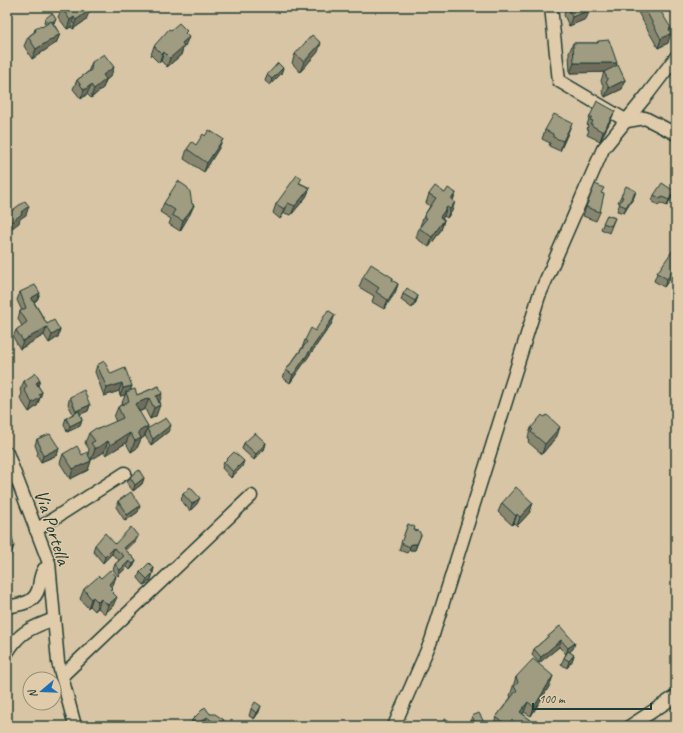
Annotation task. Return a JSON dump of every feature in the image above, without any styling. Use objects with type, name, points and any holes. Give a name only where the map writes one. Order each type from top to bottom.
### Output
[{"type":"street","points":[[551,7],[559,81],[627,121],[645,118],[676,134]]},
{"type":"street","points":[[394,726],[431,641],[539,296],[603,148],[627,121],[676,57]]},
{"type":"street","name":"Via Portella","points":[[7,453],[49,568],[58,662],[61,671]]},
{"type":"street","points":[[36,530],[125,473]]},
{"type":"street","points":[[62,676],[251,496]]},
{"type":"street","points":[[7,607],[26,603],[33,599],[38,590],[40,575],[44,569],[49,568]]},
{"type":"street","points":[[7,653],[16,639],[24,631],[54,619]]},
{"type":"street","name":"Via Portella","points":[[62,676],[75,726]]},
{"type":"street","points":[[630,726],[676,696]]},
{"type":"building","points":[[87,7],[90,10],[76,20],[74,17],[70,20],[62,8]]},
{"type":"building","points":[[568,7],[588,7],[590,10],[572,17]]},
{"type":"building","points":[[644,7],[658,7],[671,28],[669,29],[671,33],[661,39]]},
{"type":"building","points":[[52,13],[56,19],[48,23],[45,19]]},
{"type":"building","points":[[51,21],[60,34],[36,49],[28,37],[36,31],[35,29],[41,26],[42,27]]},
{"type":"building","points":[[179,23],[187,31],[185,33],[189,37],[182,43],[184,46],[170,58],[164,52],[162,54],[154,46],[169,29],[171,30]]},
{"type":"building","points":[[312,35],[321,43],[304,62],[295,54]]},
{"type":"building","points":[[609,40],[617,63],[574,63],[573,43],[598,43],[598,41]]},
{"type":"building","points":[[104,54],[114,67],[103,75],[106,79],[94,89],[91,85],[84,90],[77,80],[91,70],[92,62]]},
{"type":"building","points":[[278,63],[283,68],[272,79],[267,75]]},
{"type":"building","points":[[618,65],[625,80],[609,88],[606,82],[608,80],[604,72]]},
{"type":"building","points":[[597,101],[615,111],[603,132],[591,125],[593,121],[590,120],[592,117],[590,116]]},
{"type":"building","points":[[554,114],[572,123],[563,141],[553,137],[553,134],[545,130]]},
{"type":"building","points":[[209,130],[223,139],[207,163],[187,149],[192,142],[196,145],[203,134],[205,136]]},
{"type":"building","points":[[297,175],[302,178],[299,183],[310,188],[295,206],[288,203],[284,209],[276,204]]},
{"type":"building","points":[[178,181],[187,187],[190,192],[192,204],[194,205],[183,221],[172,215],[175,210],[164,203]]},
{"type":"building","points":[[662,183],[674,191],[669,200],[662,197],[661,199],[654,195]]},
{"type":"building","points":[[595,184],[604,188],[601,193],[604,194],[600,212],[586,207]]},
{"type":"building","points":[[435,186],[445,193],[448,188],[456,193],[451,199],[455,202],[450,209],[447,207],[440,217],[444,220],[432,237],[419,228],[427,218],[424,216],[436,198],[429,194]]},
{"type":"building","points":[[626,186],[636,191],[626,207],[619,204]]},
{"type":"building","points":[[25,201],[29,206],[21,212],[22,214],[7,225],[7,214]]},
{"type":"building","points":[[607,215],[615,218],[611,226],[603,223]]},
{"type":"building","points":[[676,249],[676,266],[667,279],[657,273],[673,250],[675,251]]},
{"type":"building","points":[[371,264],[393,278],[392,280],[398,284],[388,300],[376,292],[379,288],[363,277]]},
{"type":"building","points":[[35,285],[40,293],[31,298],[47,324],[54,320],[60,330],[52,335],[47,327],[23,341],[16,330],[27,322],[20,311],[26,308],[20,292]]},
{"type":"building","points":[[407,288],[418,296],[415,301],[403,294]]},
{"type":"building","points":[[7,304],[11,309],[7,312]]},
{"type":"building","points":[[328,310],[335,315],[293,375],[286,370],[307,342],[305,340],[311,328],[315,331]]},
{"type":"building","points":[[104,361],[111,374],[125,368],[132,386],[123,388],[122,383],[107,388],[97,365]]},
{"type":"building","points":[[36,373],[40,380],[36,383],[42,392],[39,394],[41,397],[32,403],[24,389],[27,387],[24,381]]},
{"type":"building","points":[[159,386],[162,394],[156,396],[160,405],[154,408],[149,398],[135,404],[148,426],[138,432],[141,438],[135,441],[130,433],[110,445],[108,441],[95,449],[91,443],[95,441],[89,433],[96,428],[98,429],[123,418],[118,407],[129,401],[126,392],[135,389],[137,395]]},
{"type":"building","points":[[84,390],[90,405],[76,411],[70,397]]},
{"type":"building","points":[[79,411],[82,420],[70,426],[66,418]]},
{"type":"building","points":[[542,415],[544,417],[547,415],[560,427],[545,444],[531,432],[533,430],[531,428]]},
{"type":"building","points":[[166,418],[171,425],[153,439],[147,429]]},
{"type":"building","points":[[255,433],[266,443],[256,454],[244,443]]},
{"type":"building","points":[[50,434],[59,448],[43,456],[37,439]]},
{"type":"building","points":[[77,446],[82,455],[87,452],[91,461],[73,469],[63,454]]},
{"type":"building","points":[[234,452],[244,461],[233,472],[224,462]]},
{"type":"building","points":[[139,470],[144,478],[135,485],[130,477]]},
{"type":"building","points":[[190,487],[200,498],[192,504],[183,494]]},
{"type":"building","points":[[516,487],[533,503],[520,517],[517,514],[516,516],[502,503]]},
{"type":"building","points":[[131,492],[140,506],[127,515],[118,501]]},
{"type":"building","points":[[408,524],[415,527],[414,530],[419,531],[421,535],[417,544],[411,544],[410,547],[401,543]]},
{"type":"building","points":[[7,527],[10,528],[14,546],[9,553],[7,553]]},
{"type":"building","points":[[131,527],[138,536],[124,548],[136,561],[133,564],[129,561],[120,570],[115,564],[124,556],[114,548],[105,557],[95,545],[105,533],[115,544]]},
{"type":"building","points":[[149,563],[154,568],[151,571],[153,573],[147,579],[140,572]]},
{"type":"building","points":[[110,570],[116,576],[109,584],[112,588],[110,590],[117,597],[108,605],[101,599],[98,602],[93,597],[91,599],[84,589],[99,576],[101,578]]},
{"type":"building","points":[[560,626],[575,643],[568,648],[561,640],[541,657],[534,649]]},
{"type":"building","points":[[568,651],[574,655],[569,661],[564,658]]},
{"type":"building","points":[[533,659],[553,676],[534,707],[528,702],[520,712],[532,721],[530,723],[533,725],[508,726],[496,717],[517,690],[514,687],[518,682],[516,677]]},
{"type":"building","points":[[255,702],[261,706],[257,713],[251,709]]},
{"type":"building","points":[[205,707],[210,714],[215,714],[224,720],[223,722],[225,723],[223,726],[214,726],[216,724],[207,717],[201,722],[196,723],[192,720]]},
{"type":"building","points":[[479,713],[486,726],[473,726],[476,725],[472,716]]},
{"type":"building","points":[[445,718],[457,726],[441,726]]}]
